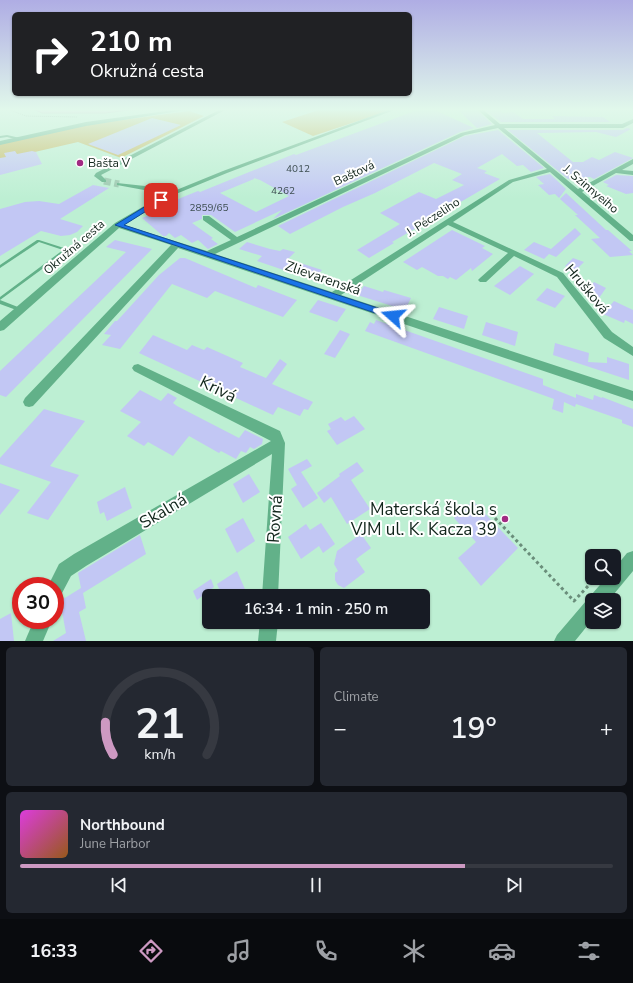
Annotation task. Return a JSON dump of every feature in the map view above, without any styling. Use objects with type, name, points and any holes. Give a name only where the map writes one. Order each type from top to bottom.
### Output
[{"type":"street","points":[[0,143],[19,139]]},
{"type":"street","points":[[104,181],[99,178],[98,174],[167,139]]},
{"type":"street","name":"Okružná cesta","points":[[0,327],[118,225],[169,195],[225,172],[314,139]]},
{"type":"street","name":"Baštová","points":[[208,254],[452,139]]},
{"type":"street","name":"J. Szinnyeiho","points":[[515,139],[633,239]]},
{"type":"street","points":[[577,192],[633,161]]},
{"type":"street","name":"J. Péczeliho","points":[[333,296],[511,181],[552,170]]},
{"type":"street","points":[[616,170],[633,173]]},
{"type":"street","points":[[119,184],[145,188],[169,195]]},
{"type":"street","points":[[206,218],[236,240]]},
{"type":"street","name":"Hrušková","points":[[448,222],[560,275],[608,335],[633,352]]},
{"type":"street","name":"Zlievarenská","points":[[118,225],[633,396]]},
{"type":"street","points":[[29,402],[177,244]]},
{"type":"street","points":[[483,280],[514,252]]},
{"type":"street","name":"Krivá","points":[[138,368],[275,436],[279,443]]},
{"type":"street","name":"Skalná","points":[[61,577],[65,570],[80,560],[279,443]]},
{"type":"street","name":"Rovná","points":[[270,589],[279,443]]},
{"type":"street","points":[[604,593],[633,559]]},
{"type":"street","points":[[563,641],[585,615]]},
{"type":"street","points":[[34,641],[39,629]]},
{"type":"street","points":[[267,641],[268,629]]},
{"type":"lane","points":[[0,267],[38,241],[66,250],[0,301],[21,310]]},
{"type":"path","points":[[494,518],[574,601],[589,585]]},
{"type":"shaded area","points":[[23,139],[159,139],[121,158],[78,142],[0,160],[0,144]]},
{"type":"building","points":[[101,139],[152,139],[118,155],[88,144]]},
{"type":"building","points":[[339,139],[445,139],[273,219],[282,210],[235,232],[211,215],[202,215],[202,219],[192,223],[213,238],[211,239],[218,244],[208,249],[198,240],[192,243],[181,235],[175,238],[169,233],[166,236],[163,236],[142,218],[157,212],[154,210],[183,197],[198,191],[200,192],[294,154],[296,155]],"holes":[[[254,178],[289,196],[256,212],[220,193]]]},
{"type":"building","points":[[459,139],[509,139],[544,168],[531,172],[523,165],[517,166],[502,154],[477,168],[487,171],[484,173],[500,179],[392,242],[394,243],[369,258],[357,250],[400,224],[380,213],[419,192],[436,199],[464,185],[452,180],[462,174],[434,163],[290,234],[278,226]]},
{"type":"building","points":[[519,139],[544,139],[573,162],[583,162],[592,157],[599,160],[615,152],[633,158],[594,179],[590,177],[568,179]]},
{"type":"building","points":[[15,151],[17,154],[32,151],[36,152],[42,164],[0,175],[0,158],[6,157],[4,153]]},
{"type":"building","points":[[550,174],[566,189],[559,198],[555,194],[549,195],[538,185],[544,184],[536,177]]},
{"type":"building","points":[[616,175],[633,176],[633,193],[626,194],[606,186],[609,185],[603,182]]},
{"type":"building","points":[[93,185],[109,188],[60,219],[83,226],[77,232],[70,235],[61,236],[41,231],[0,256],[0,209],[25,202],[39,201],[59,204]]},
{"type":"building","points":[[566,193],[606,230],[608,230],[632,251],[629,251],[633,255],[610,257],[591,239],[600,238],[560,199]]},
{"type":"building","points":[[575,228],[581,234],[556,257],[549,254],[544,259],[524,250],[534,242],[551,249]]},
{"type":"building","points":[[452,230],[485,246],[482,248],[493,254],[472,271],[471,268],[456,280],[450,277],[448,279],[443,276],[438,276],[422,267],[417,270],[403,262]]},
{"type":"building","points":[[115,240],[152,249],[6,397],[0,395],[0,371],[126,252],[106,247]]},
{"type":"building","points":[[247,242],[270,249],[280,251],[283,249],[295,252],[288,259],[322,270],[313,280],[257,261],[262,256],[239,249]]},
{"type":"building","points":[[180,258],[185,258],[256,288],[258,285],[297,300],[283,317],[215,291],[207,298],[172,284],[120,349],[102,345],[111,335],[104,334],[115,321],[117,321],[159,275]]},
{"type":"building","points":[[573,258],[584,262],[575,271],[565,266]]},
{"type":"building","points":[[520,266],[534,274],[510,295],[494,286]]},
{"type":"building","points":[[594,282],[606,288],[599,298],[586,292]]},
{"type":"building","points":[[364,286],[411,298],[405,310],[357,295]]},
{"type":"building","points":[[547,288],[565,296],[555,308],[536,300]]},
{"type":"building","points":[[318,300],[346,309],[337,322],[309,312]]},
{"type":"building","points":[[614,301],[633,310],[633,324],[625,320],[624,323],[603,314]]},
{"type":"building","points":[[439,307],[468,316],[464,329],[433,319]]},
{"type":"building","points":[[376,320],[543,379],[543,385],[576,398],[576,394],[593,400],[594,395],[633,409],[633,427],[622,423],[622,420],[576,404],[575,407],[564,402],[563,413],[552,409],[554,399],[365,331],[370,322],[374,324]]},
{"type":"building","points":[[486,322],[518,332],[515,346],[482,335]]},
{"type":"building","points":[[340,330],[350,334],[335,358],[324,354]]},
{"type":"building","points":[[153,335],[187,350],[192,345],[204,350],[207,347],[243,363],[240,367],[266,378],[280,359],[287,364],[272,384],[313,402],[308,410],[304,409],[300,416],[278,407],[273,415],[139,353]]},
{"type":"building","points":[[555,343],[589,353],[588,362],[607,363],[607,357],[629,364],[629,380],[553,355]]},
{"type":"building","points":[[140,390],[161,401],[168,393],[177,398],[173,403],[177,406],[239,438],[245,430],[263,439],[262,444],[254,449],[250,447],[246,453],[241,451],[236,459],[221,451],[219,453],[189,436],[173,456],[148,442],[144,446],[127,436],[141,422],[120,411]]},
{"type":"building","points":[[44,409],[85,421],[50,466],[79,475],[48,520],[27,513],[51,482],[0,464],[0,458]]},
{"type":"building","points":[[354,416],[365,429],[337,445],[327,431],[331,429],[328,424],[341,417],[345,421]]},
{"type":"building","points":[[307,459],[312,466],[301,472],[318,498],[303,508],[291,489],[297,485],[288,469]]},
{"type":"building","points":[[357,462],[364,471],[351,480],[370,509],[347,524],[331,497],[324,503],[317,493],[340,476],[339,474]]},
{"type":"building","points":[[249,474],[260,492],[243,503],[233,484]]},
{"type":"building","points":[[0,483],[20,490],[0,515]]},
{"type":"building","points":[[125,487],[132,508],[107,521],[104,512],[100,514],[97,502]]},
{"type":"building","points":[[473,501],[518,548],[481,586],[458,558],[476,542],[454,518]]},
{"type":"building","points":[[243,518],[255,541],[237,553],[225,529]]},
{"type":"building","points":[[321,523],[335,544],[323,553],[319,546],[301,559],[288,537],[306,524],[310,530]]},
{"type":"building","points":[[361,534],[371,548],[356,559],[365,572],[344,588],[338,585],[335,580],[335,573],[338,571],[334,564],[337,551]]},
{"type":"building","points":[[140,535],[146,554],[83,593],[86,608],[79,612],[86,641],[53,641],[66,633],[64,622],[64,599],[81,588],[78,573]]},
{"type":"building","points":[[237,571],[245,589],[219,589],[217,584]]},
{"type":"building","points":[[211,579],[214,587],[211,589],[202,589],[202,596],[197,600],[193,591]]},
{"type":"building","points":[[11,613],[14,641],[0,641],[0,619]]},
{"type":"tunnel","points":[[104,181],[119,184]]},
{"type":"place","name":"Bašta V","points":[[80,163]]},
{"type":"place","name":"Materská škola s VJM ul. K. Kacza 39","points":[[505,519]]},
{"type":"route","points":[[161,200],[118,225],[393,316]]}]
